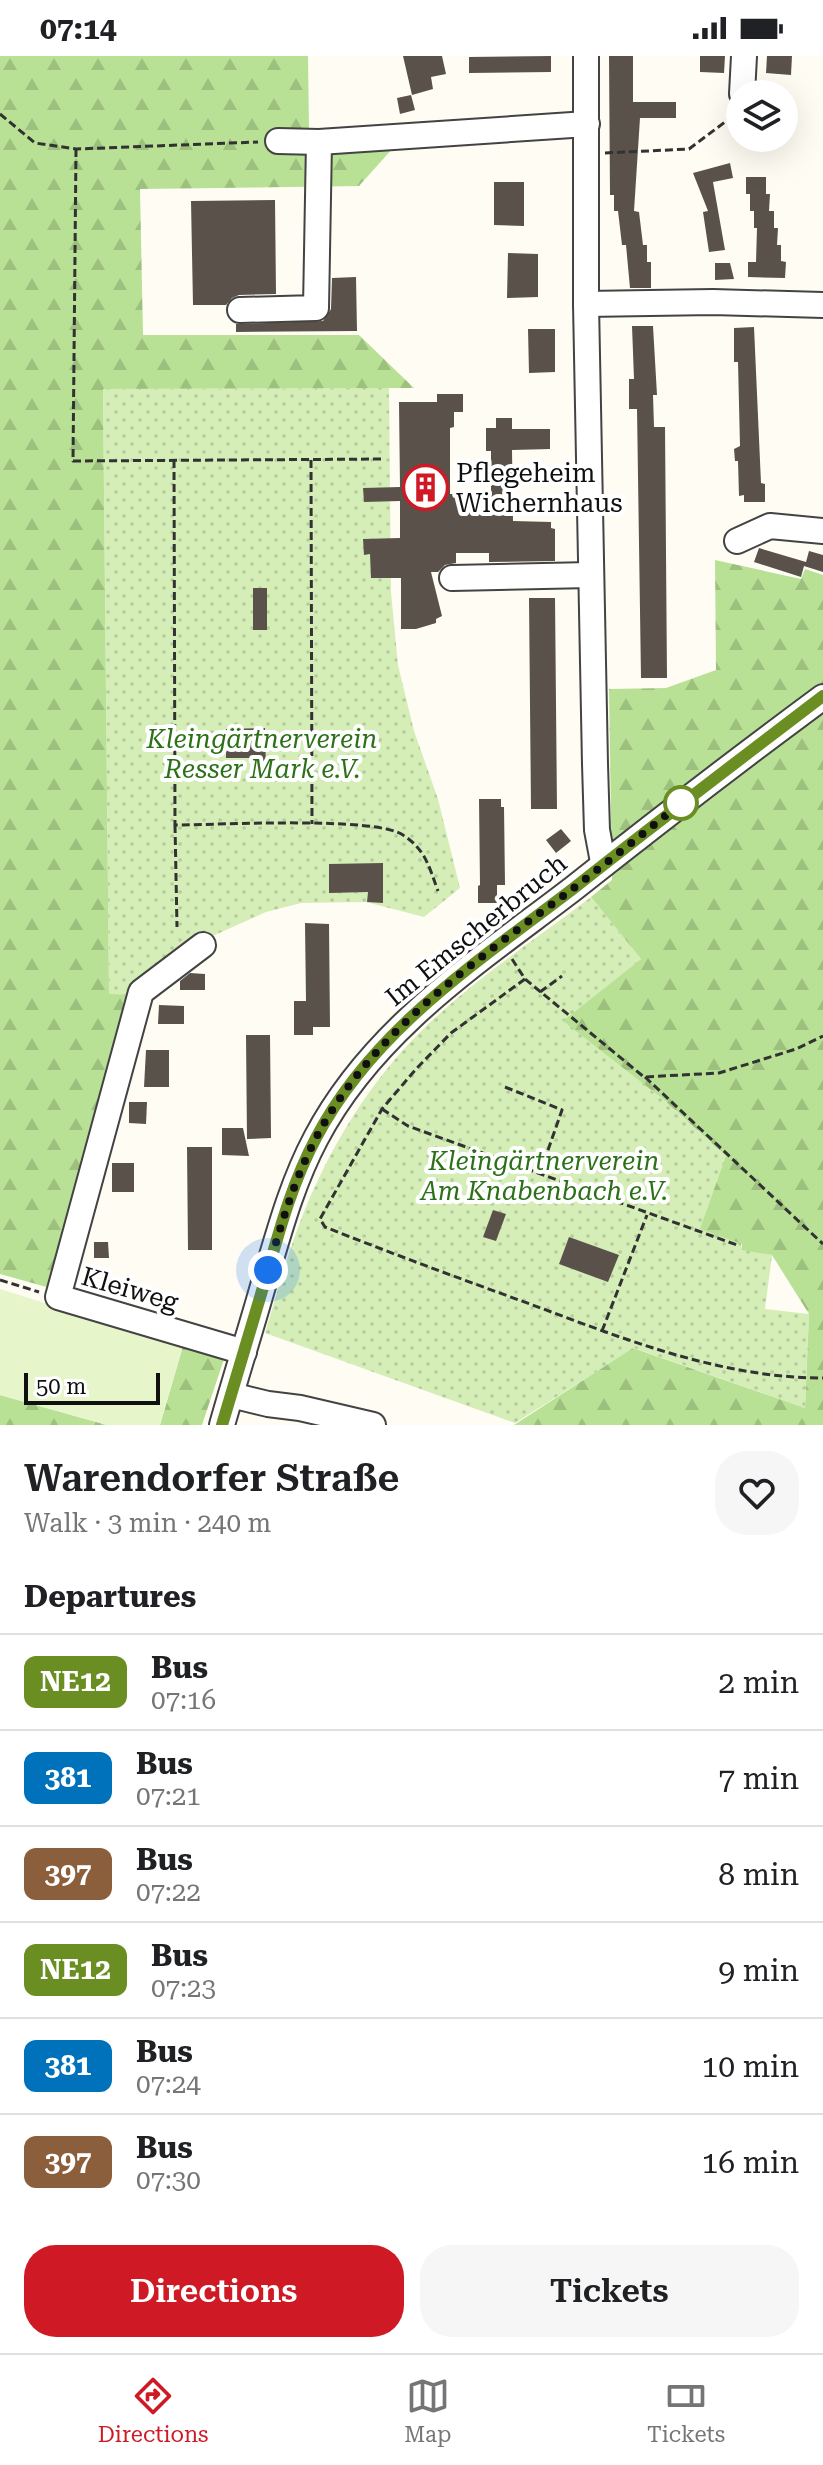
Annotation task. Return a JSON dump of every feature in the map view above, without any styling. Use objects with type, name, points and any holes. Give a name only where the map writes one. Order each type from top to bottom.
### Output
[{"type":"street","points":[[586,56],[591,575],[597,830],[603,862]]},
{"type":"street","points":[[743,80],[744,56]]},
{"type":"street","points":[[278,141],[319,142],[587,124]]},
{"type":"street","points":[[240,310],[316,308],[319,142]]},
{"type":"street","points":[[586,304],[727,302],[823,305]]},
{"type":"street","points":[[737,541],[770,526],[823,531]]},
{"type":"street","points":[[452,578],[591,575]]},
{"type":"street","name":"Im Emscherbruch","points":[[222,1425],[284,1215],[316,1138],[337,1103],[370,1060],[403,1023],[501,942],[823,697]]},
{"type":"street","points":[[58,1297],[141,992],[203,945]]},
{"type":"street","name":"Kleiweg","points":[[58,1297],[244,1352]]},
{"type":"street","points":[[231,1395],[358,1423]]},
{"type":"path","points":[[0,114],[35,143],[76,149],[278,141]]},
{"type":"path","points":[[587,154],[689,149],[726,121]]},
{"type":"path","points":[[76,149],[73,461],[384,459]]},
{"type":"path","points":[[174,460],[177,927]]},
{"type":"path","points":[[311,460],[312,824]]},
{"type":"path","points":[[175,825],[384,827],[401,833],[419,848],[429,862],[438,891]]},
{"type":"path","points":[[501,942],[525,979],[644,1077],[823,1244]]},
{"type":"path","points":[[540,992],[562,976]]},
{"type":"path","points":[[525,979],[451,1033],[382,1109],[320,1219],[325,1227],[669,1353],[729,1367],[823,1378]]},
{"type":"path","points":[[644,1077],[719,1073],[796,1049],[823,1036]]},
{"type":"path","points":[[505,1087],[562,1110],[540,1173]]},
{"type":"path","points":[[382,1109],[408,1126],[737,1245]]},
{"type":"path","points":[[602,1331],[647,1214]]},
{"type":"path","name":"Kleiweg","points":[[0,1280],[58,1297]]},
{"type":"green space","points":[[0,56],[308,56],[309,130],[410,129],[359,186],[140,189],[143,335],[359,335],[414,388],[103,389],[109,994],[133,995],[50,1288],[0,1274]]},
{"type":"green space","name":"Kleingärtnerverein Resser Mark e.V.","points":[[389,388],[391,592],[398,665],[414,731],[438,799],[460,888],[424,917],[366,902],[301,903],[266,912],[206,939],[133,995],[109,995],[103,389]]},
{"type":"green space","points":[[715,560],[801,579],[805,569],[823,575],[823,1425],[514,1425],[633,1348],[805,1408],[809,1314],[772,1255],[742,1250],[742,1244],[700,1229],[726,1156],[664,1100],[563,1021],[641,959],[591,897],[612,880],[609,689],[666,688],[716,670]]},
{"type":"green space","name":"Kleingärtnerverein Am Knabenbach e.V.","points":[[591,897],[641,959],[564,1021],[664,1100],[726,1156],[742,1249],[772,1255],[765,1309],[809,1314],[805,1408],[634,1348],[515,1423],[265,1333],[310,1196],[330,1155],[370,1091],[419,1033],[455,1000]]},
{"type":"green space","points":[[0,1289],[183,1346],[160,1425],[107,1425],[0,1395]]},
{"type":"green space","points":[[183,1346],[224,1359],[202,1425],[160,1425]]},
{"type":"green space","points":[[0,1395],[107,1425],[0,1425]]},
{"type":"building","points":[[403,56],[442,56],[446,74],[431,77],[433,89],[412,95]]},
{"type":"building","points":[[551,56],[551,72],[469,73],[469,57]]},
{"type":"building","points":[[609,56],[633,56],[633,102],[676,102],[676,118],[640,118],[634,211],[639,212],[643,245],[647,245],[647,262],[651,262],[651,288],[630,288],[626,245],[622,245],[618,211],[614,211],[614,195],[610,195]]},
{"type":"building","points":[[700,56],[725,56],[724,73],[700,72]]},
{"type":"building","points":[[767,56],[792,56],[791,75],[766,73]]},
{"type":"building","points":[[411,95],[415,110],[400,114],[397,98]]},
{"type":"building","points":[[730,163],[733,178],[713,182],[725,250],[709,252],[703,212],[708,211],[693,173]]},
{"type":"building","points":[[746,177],[766,177],[766,194],[770,194],[769,211],[774,211],[774,228],[778,228],[777,245],[781,245],[781,261],[786,262],[785,278],[748,277],[748,262],[756,262],[757,228],[754,228],[754,211],[750,211],[750,194],[746,194]]},
{"type":"building","points":[[494,182],[524,182],[524,226],[494,225]]},
{"type":"building","points":[[275,200],[276,294],[239,295],[226,305],[193,305],[191,201]]},
{"type":"building","points":[[508,253],[538,254],[538,297],[507,298]]},
{"type":"building","points":[[715,263],[730,263],[734,279],[715,280]]},
{"type":"building","points":[[356,277],[357,331],[236,332],[236,324],[323,321],[331,309],[332,278]]},
{"type":"building","points":[[632,326],[653,326],[657,395],[653,395],[654,427],[665,427],[667,678],[641,678],[637,409],[629,409],[629,379],[634,379]]},
{"type":"building","points":[[754,327],[761,483],[765,484],[765,502],[744,502],[744,495],[739,496],[738,461],[735,461],[734,449],[740,446],[734,328]]},
{"type":"building","points":[[528,329],[555,329],[555,372],[529,373]]},
{"type":"building","points":[[437,394],[463,394],[463,412],[454,412],[454,427],[450,428],[450,494],[462,494],[462,505],[491,505],[491,451],[486,451],[486,428],[496,428],[496,418],[512,418],[512,429],[550,429],[550,449],[512,450],[513,521],[551,522],[551,528],[555,529],[555,561],[489,562],[489,553],[456,553],[456,563],[431,572],[442,616],[436,619],[436,623],[416,629],[401,629],[401,578],[371,578],[370,554],[364,555],[363,539],[400,538],[400,501],[364,502],[363,488],[400,487],[399,402],[437,402]]},
{"type":"building","points":[[759,548],[806,562],[809,551],[823,555],[823,572],[804,566],[801,577],[754,562]]},
{"type":"building","points":[[253,588],[267,588],[267,630],[253,630]]},
{"type":"building","points":[[529,598],[555,598],[557,809],[531,809]]},
{"type":"building","points":[[265,728],[266,771],[252,772],[251,758],[226,758],[226,729]]},
{"type":"building","points":[[479,799],[501,799],[501,807],[504,807],[505,885],[497,885],[497,903],[478,903]]},
{"type":"building","points":[[561,829],[571,841],[556,853],[546,840]]},
{"type":"building","points":[[383,863],[383,903],[367,902],[368,892],[329,893],[329,864]]},
{"type":"building","points":[[305,923],[329,924],[330,1027],[313,1027],[313,1035],[294,1035],[294,1001],[306,1001]]},
{"type":"building","points":[[190,973],[205,974],[205,990],[180,990],[180,981]]},
{"type":"building","points":[[159,1005],[184,1006],[184,1024],[158,1024]]},
{"type":"building","points":[[246,1035],[270,1035],[271,1138],[247,1139]]},
{"type":"building","points":[[146,1050],[169,1050],[169,1087],[144,1087]]},
{"type":"building","points":[[129,1102],[147,1102],[146,1124],[129,1123]]},
{"type":"building","points":[[222,1128],[243,1128],[249,1156],[222,1155]]},
{"type":"building","points":[[187,1147],[212,1147],[212,1250],[188,1250]]},
{"type":"building","points":[[112,1163],[134,1163],[134,1192],[112,1192]]},
{"type":"building","points":[[493,1210],[506,1214],[496,1241],[483,1237]]},
{"type":"building","points":[[569,1237],[619,1255],[608,1282],[559,1264]]},
{"type":"building","points":[[94,1242],[108,1242],[109,1258],[94,1258]]},
{"type":"bus line","name":"NE12","points":[[222,1425],[284,1215],[298,1178],[316,1138],[337,1103],[370,1060],[403,1023],[501,942],[823,696]]},
{"type":"place","name":"Pflegeheim Wichernhaus","points":[[425,488]]},
{"type":"route","points":[[268,1270],[284,1215],[316,1138],[337,1103],[370,1060],[403,1023],[501,942],[681,803]]}]
